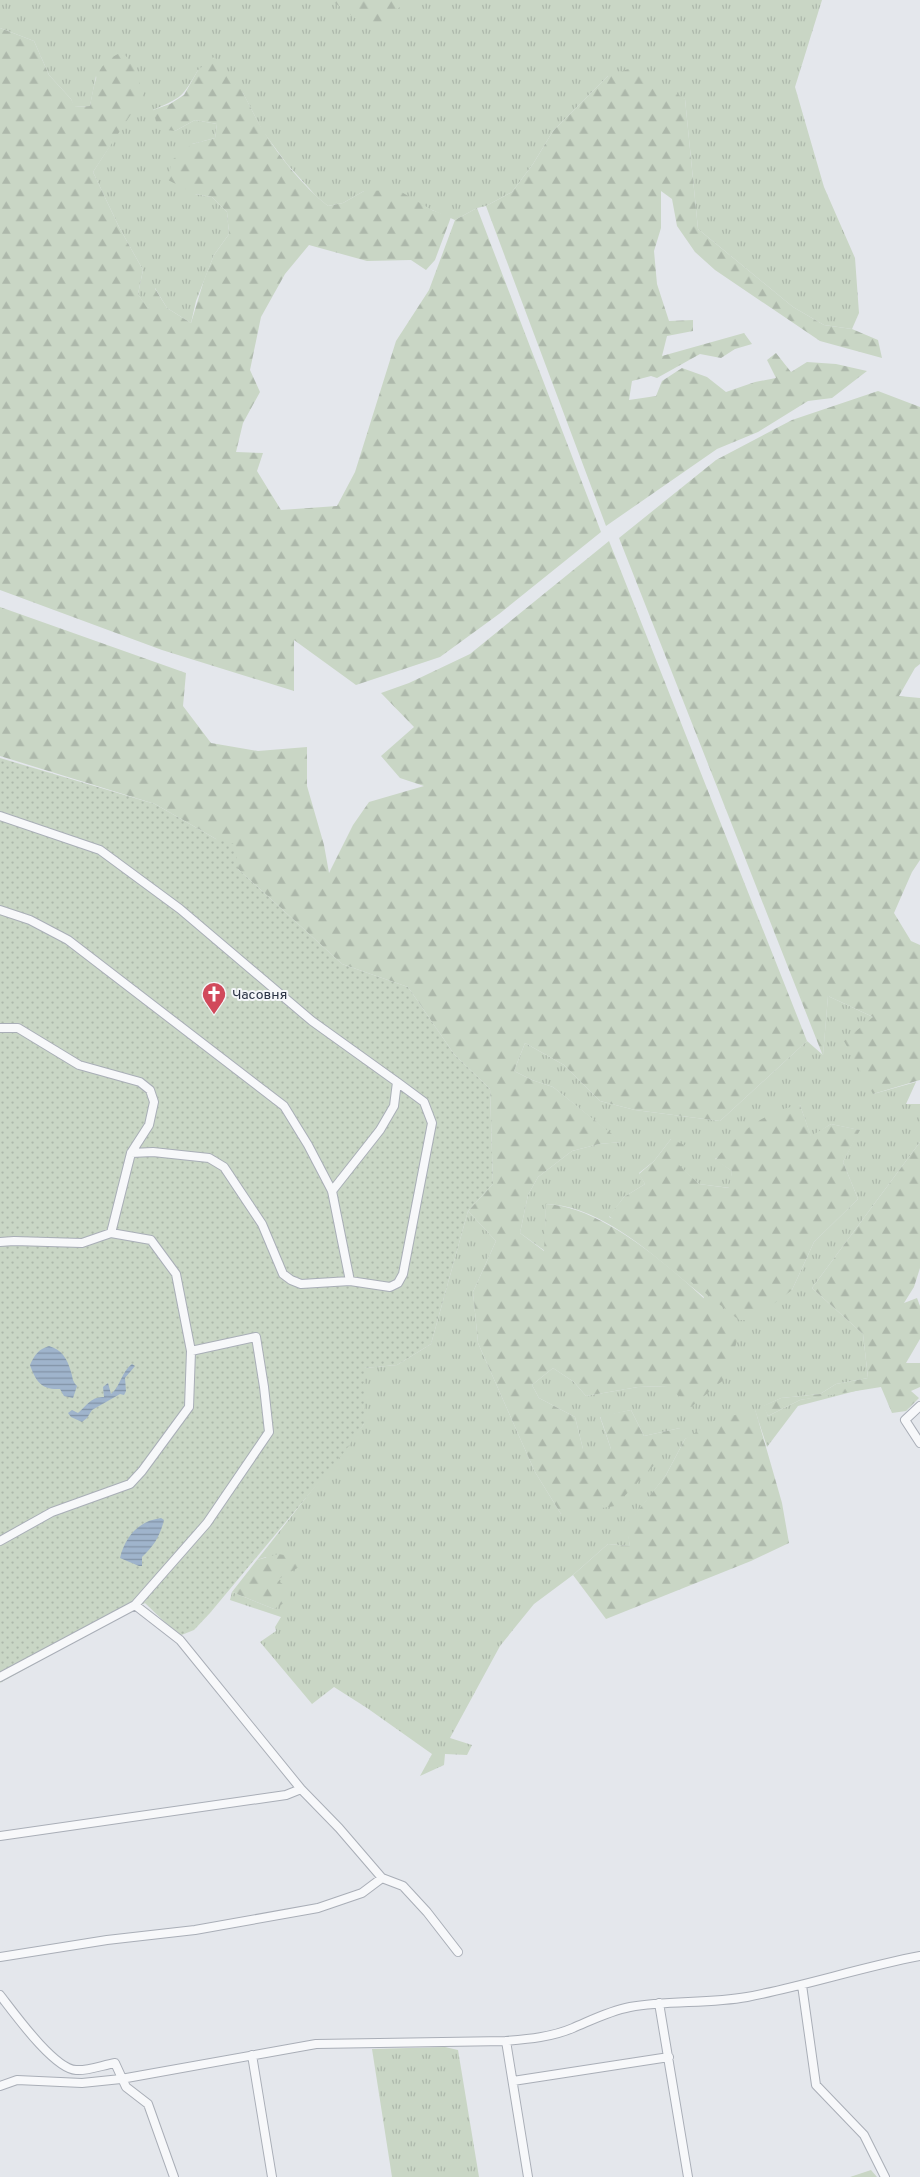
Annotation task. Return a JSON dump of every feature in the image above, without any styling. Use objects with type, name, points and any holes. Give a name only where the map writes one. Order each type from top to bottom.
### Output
[{"type":"street","points":[[0,816],[100,850],[180,909],[312,1021],[424,1102],[432,1123],[403,1274],[398,1283],[390,1287],[350,1281],[301,1284],[291,1280],[283,1274],[262,1224],[224,1167],[209,1158],[152,1152],[130,1153]]},
{"type":"street","points":[[0,910],[30,920],[68,940],[284,1106],[308,1145],[332,1191],[350,1281]]},
{"type":"street","points":[[0,1028],[18,1028],[79,1065],[140,1082],[150,1090],[154,1102],[149,1126],[130,1153],[111,1233]]},
{"type":"street","points":[[332,1191],[380,1130],[394,1106],[397,1082]]},
{"type":"street","points":[[0,1242],[82,1243],[111,1233],[151,1240],[176,1274],[190,1351],[189,1407],[142,1471],[130,1484],[52,1512],[0,1541]]},
{"type":"street","points":[[0,1666],[2,1676],[135,1605],[207,1523],[269,1432],[256,1338],[190,1351]]},
{"type":"street","points":[[920,1406],[905,1420],[920,1443]]},
{"type":"street","points":[[135,1605],[180,1640],[301,1790],[339,1828],[382,1878],[403,1886],[427,1912],[458,1952]]},
{"type":"street","points":[[0,1836],[286,1794],[301,1790]]},
{"type":"street","points":[[0,1957],[107,1940],[195,1930],[318,1908],[362,1893],[382,1878]]},
{"type":"street","points":[[0,2086],[17,2080],[82,2082],[121,2079],[316,2044],[534,2039],[572,2029],[605,2013],[659,2003],[720,2001],[802,1985],[883,1963],[920,1956]]},
{"type":"street","points":[[802,1985],[816,2085],[864,2135],[885,2177]]},
{"type":"street","points":[[0,1995],[63,2067],[77,2070],[115,2063],[126,2088],[148,2104],[174,2177]]},
{"type":"street","points":[[659,2003],[688,2177]]},
{"type":"street","points":[[506,2041],[528,2177]]},
{"type":"street","points":[[252,2055],[272,2177]]},
{"type":"street","points":[[513,2082],[669,2056]]},
{"type":"green space","points":[[0,0],[822,0],[795,87],[824,187],[855,258],[859,313],[852,329],[824,325],[793,307],[698,229],[685,99],[608,76],[553,131],[533,164],[512,192],[455,220],[432,210],[364,191],[343,203],[328,206],[317,197],[287,164],[262,130],[243,93],[198,70],[180,96],[153,110],[175,131],[195,120],[217,124],[215,138],[192,144],[195,194],[212,197],[227,212],[229,234],[214,255],[196,301],[191,323],[167,308],[155,288],[148,310],[138,294],[143,270],[119,227],[93,172],[111,144],[96,76],[90,106],[74,107],[71,99],[49,75],[34,41],[0,28]]},
{"type":"green space","points":[[331,0],[416,0],[396,9],[385,25],[355,18]]},
{"type":"green space","points":[[0,28],[34,41],[49,75],[71,99],[75,107],[90,106],[98,74],[113,56],[122,52],[136,67],[143,96],[93,172],[119,227],[143,270],[138,294],[148,309],[154,287],[167,308],[191,323],[214,255],[229,234],[227,212],[212,197],[195,194],[168,180],[172,160],[192,144],[215,138],[217,124],[195,120],[175,131],[158,129],[153,110],[170,104],[184,95],[198,70],[214,57],[237,83],[260,125],[284,161],[301,181],[328,206],[343,203],[364,191],[398,190],[432,210],[451,217],[435,260],[426,270],[411,260],[367,261],[309,245],[285,274],[261,317],[250,370],[260,392],[243,423],[236,452],[263,453],[257,471],[281,510],[337,506],[355,472],[396,341],[429,290],[455,220],[477,208],[601,532],[499,614],[440,657],[356,685],[294,640],[294,691],[162,650],[0,590]]},
{"type":"green space","points":[[634,67],[685,99],[698,229],[793,307],[824,325],[852,329],[878,340],[882,358],[820,341],[715,270],[695,252],[677,226],[672,199],[661,191],[661,228],[654,251],[657,284],[669,321],[693,320],[693,331],[667,336],[662,356],[744,333],[752,344],[735,349],[721,358],[700,354],[657,378],[651,376],[632,381],[629,400],[656,396],[662,381],[682,368],[707,377],[726,392],[755,382],[776,378],[767,360],[776,353],[791,372],[807,362],[836,364],[867,371],[832,398],[808,401],[758,432],[717,449],[606,526],[486,206],[512,192],[533,164],[553,131],[608,76]]},
{"type":"green space","points":[[878,391],[920,407],[920,664],[915,668],[899,696],[920,698],[920,860],[912,872],[894,913],[911,941],[920,945],[920,1080],[873,1094],[844,1041],[873,1017],[828,996],[823,1056],[619,538],[716,460],[792,420]]},
{"type":"green space","points":[[609,541],[807,1041],[720,1121],[635,1110],[600,1101],[564,1065],[525,1043],[514,1071],[553,1087],[622,1142],[599,1144],[572,1151],[538,1177],[528,1195],[520,1233],[544,1251],[546,1204],[571,1209],[597,1219],[624,1234],[650,1252],[699,1294],[739,1333],[727,1377],[691,1407],[668,1386],[638,1387],[586,1396],[574,1382],[553,1368],[532,1385],[539,1398],[575,1417],[583,1449],[611,1449],[600,1416],[631,1410],[644,1436],[680,1428],[659,1460],[615,1506],[561,1514],[535,1472],[478,1343],[473,1292],[496,1241],[468,1211],[493,1184],[490,1089],[454,1054],[408,987],[342,964],[238,869],[216,839],[155,804],[0,756],[0,607],[186,673],[183,706],[211,743],[258,751],[307,747],[307,786],[324,845],[329,873],[353,825],[369,802],[424,786],[400,778],[381,756],[414,727],[381,693],[409,683],[470,654]]},
{"type":"green space","points":[[0,758],[155,804],[216,839],[235,844],[238,869],[342,964],[408,987],[454,1054],[490,1089],[493,1184],[468,1211],[431,1344],[397,1365],[364,1368],[364,1424],[345,1451],[194,1630],[179,1636],[145,1603],[0,1683]]},
{"type":"green space","points":[[828,996],[873,1017],[873,1094],[916,1082],[906,1104],[920,1104],[920,1142],[812,1288],[863,1334],[868,1378],[836,1384],[820,1394],[781,1398],[764,1406],[768,1416],[800,1400],[867,1388],[798,1406],[767,1447],[755,1410],[685,1439],[666,1475],[627,1526],[630,1546],[608,1544],[573,1575],[534,1604],[500,1646],[450,1738],[472,1745],[467,1755],[445,1754],[444,1765],[420,1776],[432,1754],[367,1708],[334,1687],[312,1704],[260,1642],[276,1631],[275,1627],[281,1617],[230,1600],[232,1592],[274,1609],[277,1580],[266,1557],[257,1560],[364,1424],[364,1368],[397,1365],[431,1344],[468,1211],[496,1241],[473,1292],[478,1343],[535,1472],[561,1514],[680,1428],[644,1436],[631,1410],[600,1417],[611,1449],[583,1449],[575,1417],[539,1398],[532,1385],[553,1368],[574,1382],[586,1396],[638,1387],[668,1386],[704,1297],[650,1252],[610,1225],[589,1214],[568,1207],[546,1204],[545,1251],[520,1233],[528,1195],[538,1177],[572,1151],[599,1144],[621,1142],[553,1087],[514,1071],[525,1043],[564,1065],[600,1101],[635,1110],[720,1121],[807,1041],[823,1055]],"holes":[[[800,1105],[811,1137],[831,1124],[859,1130],[843,1162],[858,1199],[814,1242],[792,1290],[609,1217],[624,1197],[645,1184],[639,1173],[654,1161],[671,1139],[677,1164],[699,1184],[730,1188],[732,1171],[715,1159]]]},
{"type":"green space","points":[[800,1105],[811,1136],[831,1124],[860,1130],[843,1162],[858,1199],[814,1242],[792,1290],[752,1320],[739,1320],[609,1216],[624,1197],[645,1184],[639,1174],[654,1161],[671,1139],[689,1147],[678,1164],[699,1184],[729,1188],[732,1171],[715,1160],[733,1141],[753,1125],[775,1112]]},
{"type":"green space","points":[[920,1142],[920,1268],[914,1287],[904,1303],[917,1298],[920,1306],[920,1339],[906,1363],[920,1363],[920,1387],[911,1391],[919,1398],[906,1411],[892,1413],[881,1387],[800,1400],[768,1416],[763,1406],[781,1398],[820,1394],[836,1384],[868,1378],[863,1334],[812,1288]]},
{"type":"green space","points":[[755,1409],[782,1503],[789,1543],[751,1561],[606,1619],[573,1575],[608,1544],[630,1546],[626,1526],[666,1475],[685,1439],[714,1421]]},
{"type":"green space","points":[[278,1554],[297,1557],[299,1567],[277,1580],[291,1590],[289,1600],[274,1609],[232,1592],[257,1560]]},
{"type":"green space","points":[[445,2047],[458,2050],[479,2177],[392,2177],[372,2049]]},
{"type":"green space","points":[[871,2170],[877,2177],[850,2177]]},
{"type":"water","points":[[49,1346],[61,1352],[68,1363],[73,1381],[77,1386],[73,1398],[64,1396],[60,1389],[44,1386],[37,1380],[32,1371],[30,1365],[35,1355]]},
{"type":"water","points":[[132,1364],[135,1366],[125,1378],[126,1391],[124,1395],[120,1394],[92,1410],[82,1422],[71,1417],[68,1413],[72,1410],[78,1413],[96,1398],[104,1397],[103,1387],[108,1383],[111,1394],[125,1371]]},
{"type":"water","points":[[161,1518],[164,1520],[161,1531],[153,1545],[142,1557],[142,1566],[120,1558],[125,1543],[139,1526]]},
{"type":"place","name":"Часовня","points":[[214,1015]]}]
